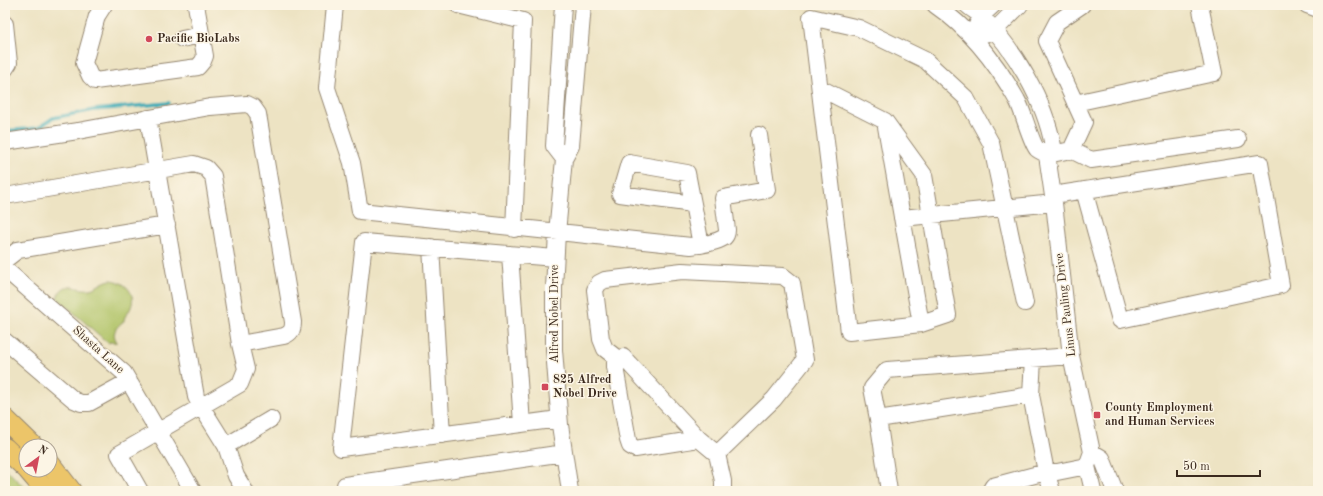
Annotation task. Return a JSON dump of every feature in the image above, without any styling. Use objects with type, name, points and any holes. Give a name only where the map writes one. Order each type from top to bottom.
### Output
[{"type":"main road","points":[[5,419],[25,438]]},
{"type":"main road","points":[[5,448],[18,460]]},
{"type":"main road","points":[[58,474],[71,491]]},
{"type":"main road","points":[[36,478],[46,491]]},
{"type":"street","points":[[104,5],[97,16],[84,62],[90,76],[95,81],[198,67],[205,56],[196,5]]},
{"type":"street","points":[[335,5],[327,88],[352,163],[360,211],[514,229],[691,246],[723,238],[726,235],[727,230],[723,198],[768,190],[759,135]]},
{"type":"street","points":[[458,5],[523,21],[514,229]]},
{"type":"street","points":[[563,5],[554,146],[564,160]]},
{"type":"street","name":"Alfred Nobel Drive","points":[[570,491],[559,419],[554,350],[555,258],[564,160],[571,146],[583,5]]},
{"type":"street","points":[[935,5],[950,15],[972,37],[1005,79],[1018,102],[1036,148],[1047,155],[1071,150],[1091,160],[1238,139]]},
{"type":"street","name":"Linus Pauling Drive","points":[[967,5],[981,16],[994,31],[1020,67],[1038,100],[1051,135],[1053,146],[1047,155],[1071,356],[1090,459],[1093,491]]},
{"type":"street","points":[[972,37],[981,16],[993,5]]},
{"type":"street","points":[[972,37],[994,31],[1020,5]]},
{"type":"street","points":[[1071,150],[1084,122],[1047,41],[1057,22],[1082,5]]},
{"type":"street","points":[[1075,103],[1214,73],[1200,5]]},
{"type":"street","points":[[1307,5],[1318,9]]},
{"type":"street","points":[[820,88],[885,121],[924,175],[948,315],[921,324],[849,332],[811,17],[859,28],[925,60],[966,98],[991,143],[1025,303]]},
{"type":"street","points":[[5,24],[9,63],[5,69]]},
{"type":"street","points":[[182,39],[201,35]]},
{"type":"street","points":[[5,142],[210,107],[247,104],[254,107],[258,114],[293,328],[290,334],[284,336],[240,344]]},
{"type":"street","points":[[148,118],[196,396],[226,446],[236,476],[245,491]]},
{"type":"street","points":[[885,121],[921,324]]},
{"type":"street","points":[[902,218],[1006,208],[1053,199],[1084,190],[1260,163],[1281,285],[1120,320],[1084,190]]},
{"type":"street","points":[[5,196],[194,164],[206,168],[213,176],[240,344],[246,370],[240,384],[119,454],[140,491]]},
{"type":"street","points":[[693,204],[701,244]]},
{"type":"street","points":[[5,260],[18,250],[167,225]]},
{"type":"street","points":[[555,258],[364,242],[341,448],[559,419]]},
{"type":"street","points":[[431,247],[442,435]]},
{"type":"street","points":[[510,254],[522,424]]},
{"type":"street","name":"Shasta Lane","points":[[5,269],[124,373],[193,491]]},
{"type":"street","points":[[717,454],[774,399],[805,360],[792,283],[783,276],[682,271],[605,280],[599,283],[596,290],[601,339],[605,349],[618,358],[623,357],[700,439],[717,454],[723,481],[723,491]]},
{"type":"street","points":[[5,341],[74,400],[81,403],[89,403],[129,381]]},
{"type":"street","points":[[889,491],[872,388],[886,370],[1071,356]]},
{"type":"street","points":[[618,358],[614,367],[630,446],[635,449],[700,439]]},
{"type":"street","points":[[1033,359],[1031,395],[1046,472],[1052,491]]},
{"type":"street","points":[[878,419],[1031,395]]},
{"type":"street","points":[[226,446],[271,419]]},
{"type":"street","points":[[346,491],[345,485],[564,453]]},
{"type":"street","points":[[990,491],[993,486],[1046,472],[1054,463],[1078,458],[1102,458],[1116,491]]},
{"type":"green space","points":[[111,280],[125,285],[131,293],[132,302],[124,321],[115,330],[114,336],[117,342],[108,343],[57,298],[63,288],[71,287],[90,289]]},
{"type":"green space","points":[[5,468],[28,491],[5,491]]},
{"type":"waterway","points":[[5,131],[38,128],[53,118],[94,110],[169,103]]},
{"type":"place","name":"Pacific BioLabs","points":[[149,39]]},
{"type":"place","name":"825 Alfred Nobel Drive","points":[[545,387]]},
{"type":"place","name":"County Employment and Human Services","points":[[1097,415]]}]
